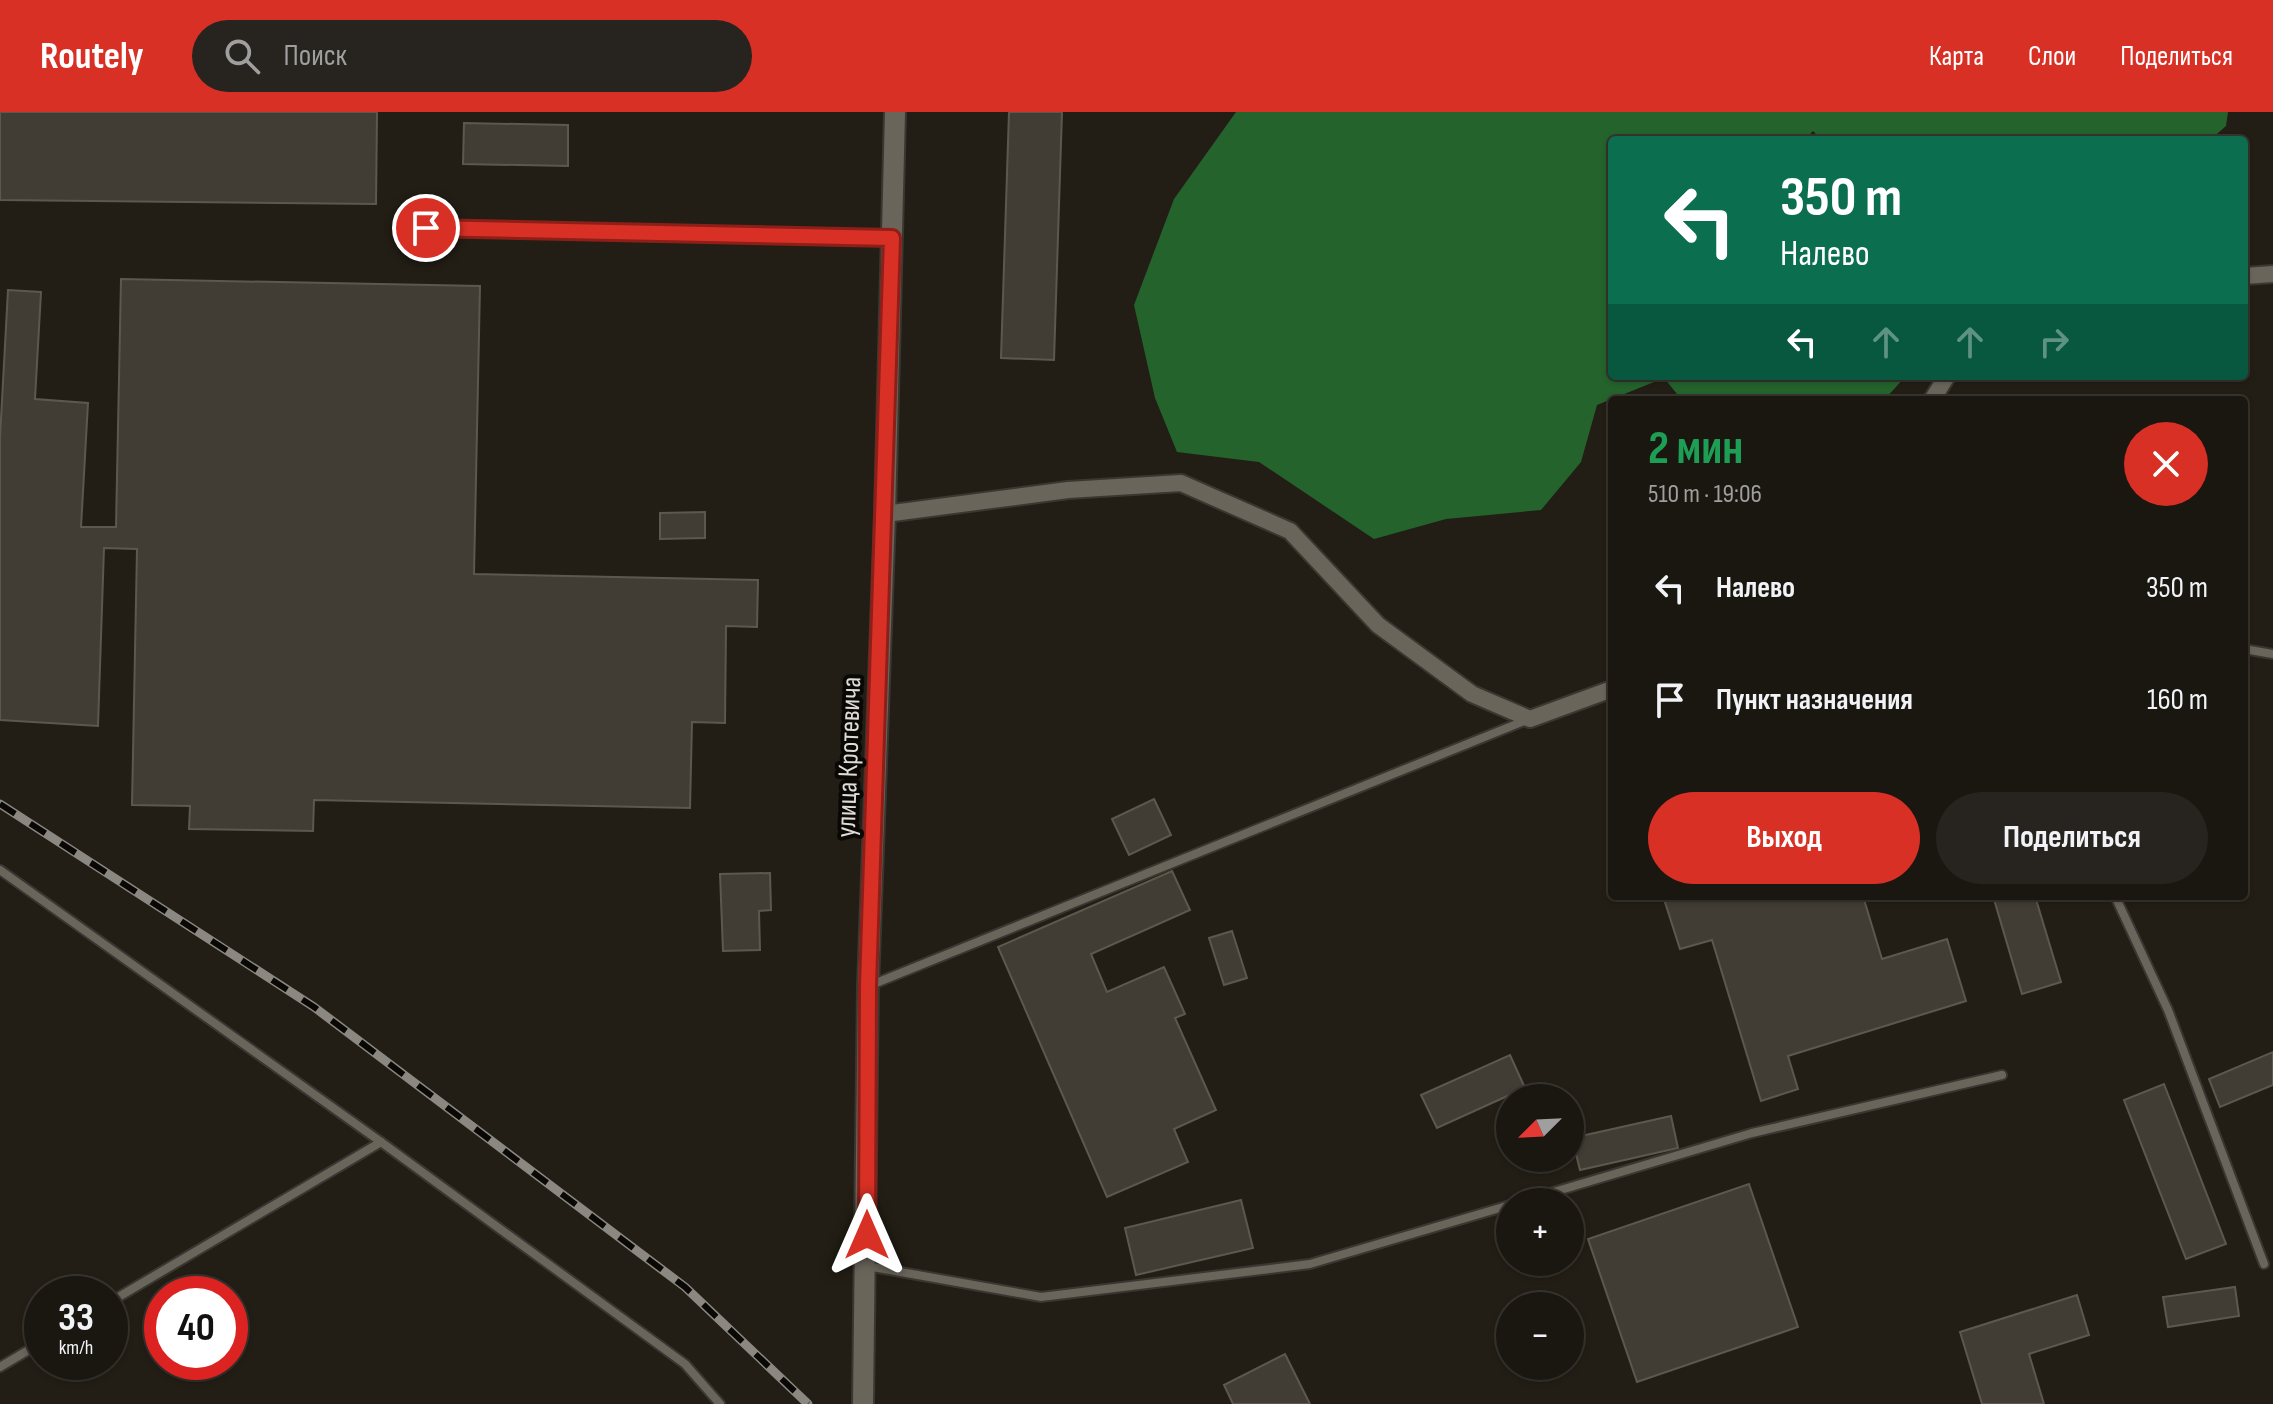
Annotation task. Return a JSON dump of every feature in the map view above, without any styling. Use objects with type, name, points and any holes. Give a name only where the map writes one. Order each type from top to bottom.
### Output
[{"type":"street","name":"улица Кротевича","points":[[863,1404],[868,986],[885,514],[895,112]]},
{"type":"street","points":[[2248,276],[2273,274]]},
{"type":"street","points":[[885,514],[1068,490],[1181,483],[1290,531],[1378,625],[1472,694],[1530,719],[1608,690]]},
{"type":"lane","points":[[426,228],[892,238]]},
{"type":"lane","points":[[2248,650],[2273,654]]},
{"type":"lane","points":[[868,986],[1530,719]]},
{"type":"lane","points":[[0,870],[685,1364],[720,1404]]},
{"type":"lane","points":[[2117,900],[2168,1010],[2264,1264]]},
{"type":"lane","points":[[1567,1188],[1752,1133],[2002,1075]]},
{"type":"lane","points":[[128,1291],[381,1142]]},
{"type":"lane","points":[[867,1266],[1041,1297],[1310,1264],[1496,1209]]},
{"type":"lane","points":[[0,1367],[24,1353]]},
{"type":"green space","points":[[1236,112],[2228,112],[2226,126],[2215,136],[1818,136],[1813,131],[1808,136],[1608,136],[1608,380],[1659,380],[1619,396],[1608,396],[1608,401],[1597,405],[1581,462],[1541,510],[1446,519],[1374,539],[1259,462],[1177,452],[1155,398],[1134,305],[1174,199]]},
{"type":"green space","points":[[1666,380],[1902,380],[1888,396],[1679,396]]},
{"type":"building","points":[[0,112],[377,112],[376,204],[0,200]]},
{"type":"building","points":[[1009,112],[1062,112],[1054,360],[1001,358]]},
{"type":"building","points":[[464,123],[568,125],[568,166],[463,164]]},
{"type":"building","points":[[121,279],[480,286],[474,574],[758,580],[757,627],[726,626],[725,723],[692,722],[690,808],[314,800],[313,831],[189,829],[190,806],[132,805],[137,549],[104,548],[98,726],[0,720],[0,437],[8,290],[41,292],[35,399],[88,403],[81,527],[116,527]]},
{"type":"building","points":[[705,512],[705,538],[660,539],[660,513]]},
{"type":"building","points":[[1154,799],[1171,835],[1129,855],[1112,819]]},
{"type":"building","points":[[1172,871],[1190,910],[1091,954],[1107,992],[1164,967],[1185,1014],[1175,1018],[1216,1110],[1174,1129],[1188,1162],[1107,1197],[998,947]]},
{"type":"building","points":[[770,873],[771,910],[759,911],[760,950],[723,951],[720,874]]},
{"type":"building","points":[[1664,900],[1864,900],[1882,959],[1947,939],[1966,1001],[1788,1056],[1798,1089],[1761,1101],[1712,940],[1680,949]]},
{"type":"building","points":[[1994,900],[2036,900],[2061,982],[2022,994]]},
{"type":"building","points":[[1232,931],[1247,978],[1224,985],[1209,938]]},
{"type":"building","points":[[2273,1052],[2273,1085],[2220,1107],[2209,1079]]},
{"type":"building","points":[[1510,1055],[1523,1084],[1496,1084],[1496,1101],[1437,1128],[1421,1095]]},
{"type":"building","points":[[2164,1084],[2226,1244],[2186,1259],[2124,1100]]},
{"type":"building","points":[[1671,1116],[1678,1148],[1584,1169],[1584,1135]]},
{"type":"building","points":[[1749,1184],[1798,1327],[1637,1382],[1588,1239]]},
{"type":"building","points":[[1241,1200],[1253,1248],[1136,1275],[1125,1228]]},
{"type":"building","points":[[2235,1287],[2239,1316],[2168,1327],[2163,1297]]},
{"type":"building","points":[[2077,1295],[2089,1335],[2029,1354],[2044,1404],[1982,1404],[1960,1332]]},
{"type":"building","points":[[1285,1354],[1310,1404],[1233,1404],[1224,1385]]},
{"type":"railway","points":[[0,804],[314,1007],[685,1287],[808,1404]]},
{"type":"route","points":[[426,228],[892,238],[868,986],[867,1235]]}]
